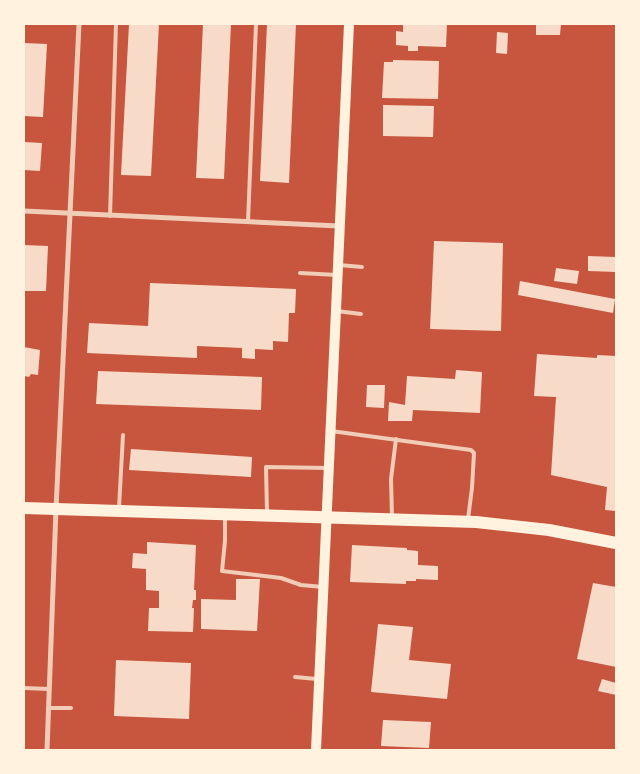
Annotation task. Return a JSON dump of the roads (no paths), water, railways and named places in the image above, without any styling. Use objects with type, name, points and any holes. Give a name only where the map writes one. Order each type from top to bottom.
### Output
[{"type":"main road","points":[[316,750],[348,24]]},
{"type":"main road","points":[[24,508],[468,522],[549,530],[616,543]]},
{"type":"street","points":[[47,750],[69,214],[79,24]]},
{"type":"street","points":[[24,211],[339,226]]},
{"type":"lane","points":[[110,216],[116,24]]},
{"type":"lane","points":[[248,222],[256,24]]},
{"type":"lane","points":[[300,273],[362,267]]},
{"type":"lane","points":[[335,311],[361,314]]},
{"type":"lane","points":[[330,431],[471,450],[474,453],[468,522]]},
{"type":"lane","points":[[119,511],[123,435]]},
{"type":"lane","points":[[392,519],[391,479],[396,439]]},
{"type":"lane","points":[[267,515],[266,467],[328,468]]},
{"type":"lane","points":[[225,514],[222,571],[281,578],[301,585],[323,587]]},
{"type":"lane","points":[[295,677],[319,679]]},
{"type":"lane","points":[[24,688],[49,689]]},
{"type":"lane","points":[[48,708],[71,708]]}]
